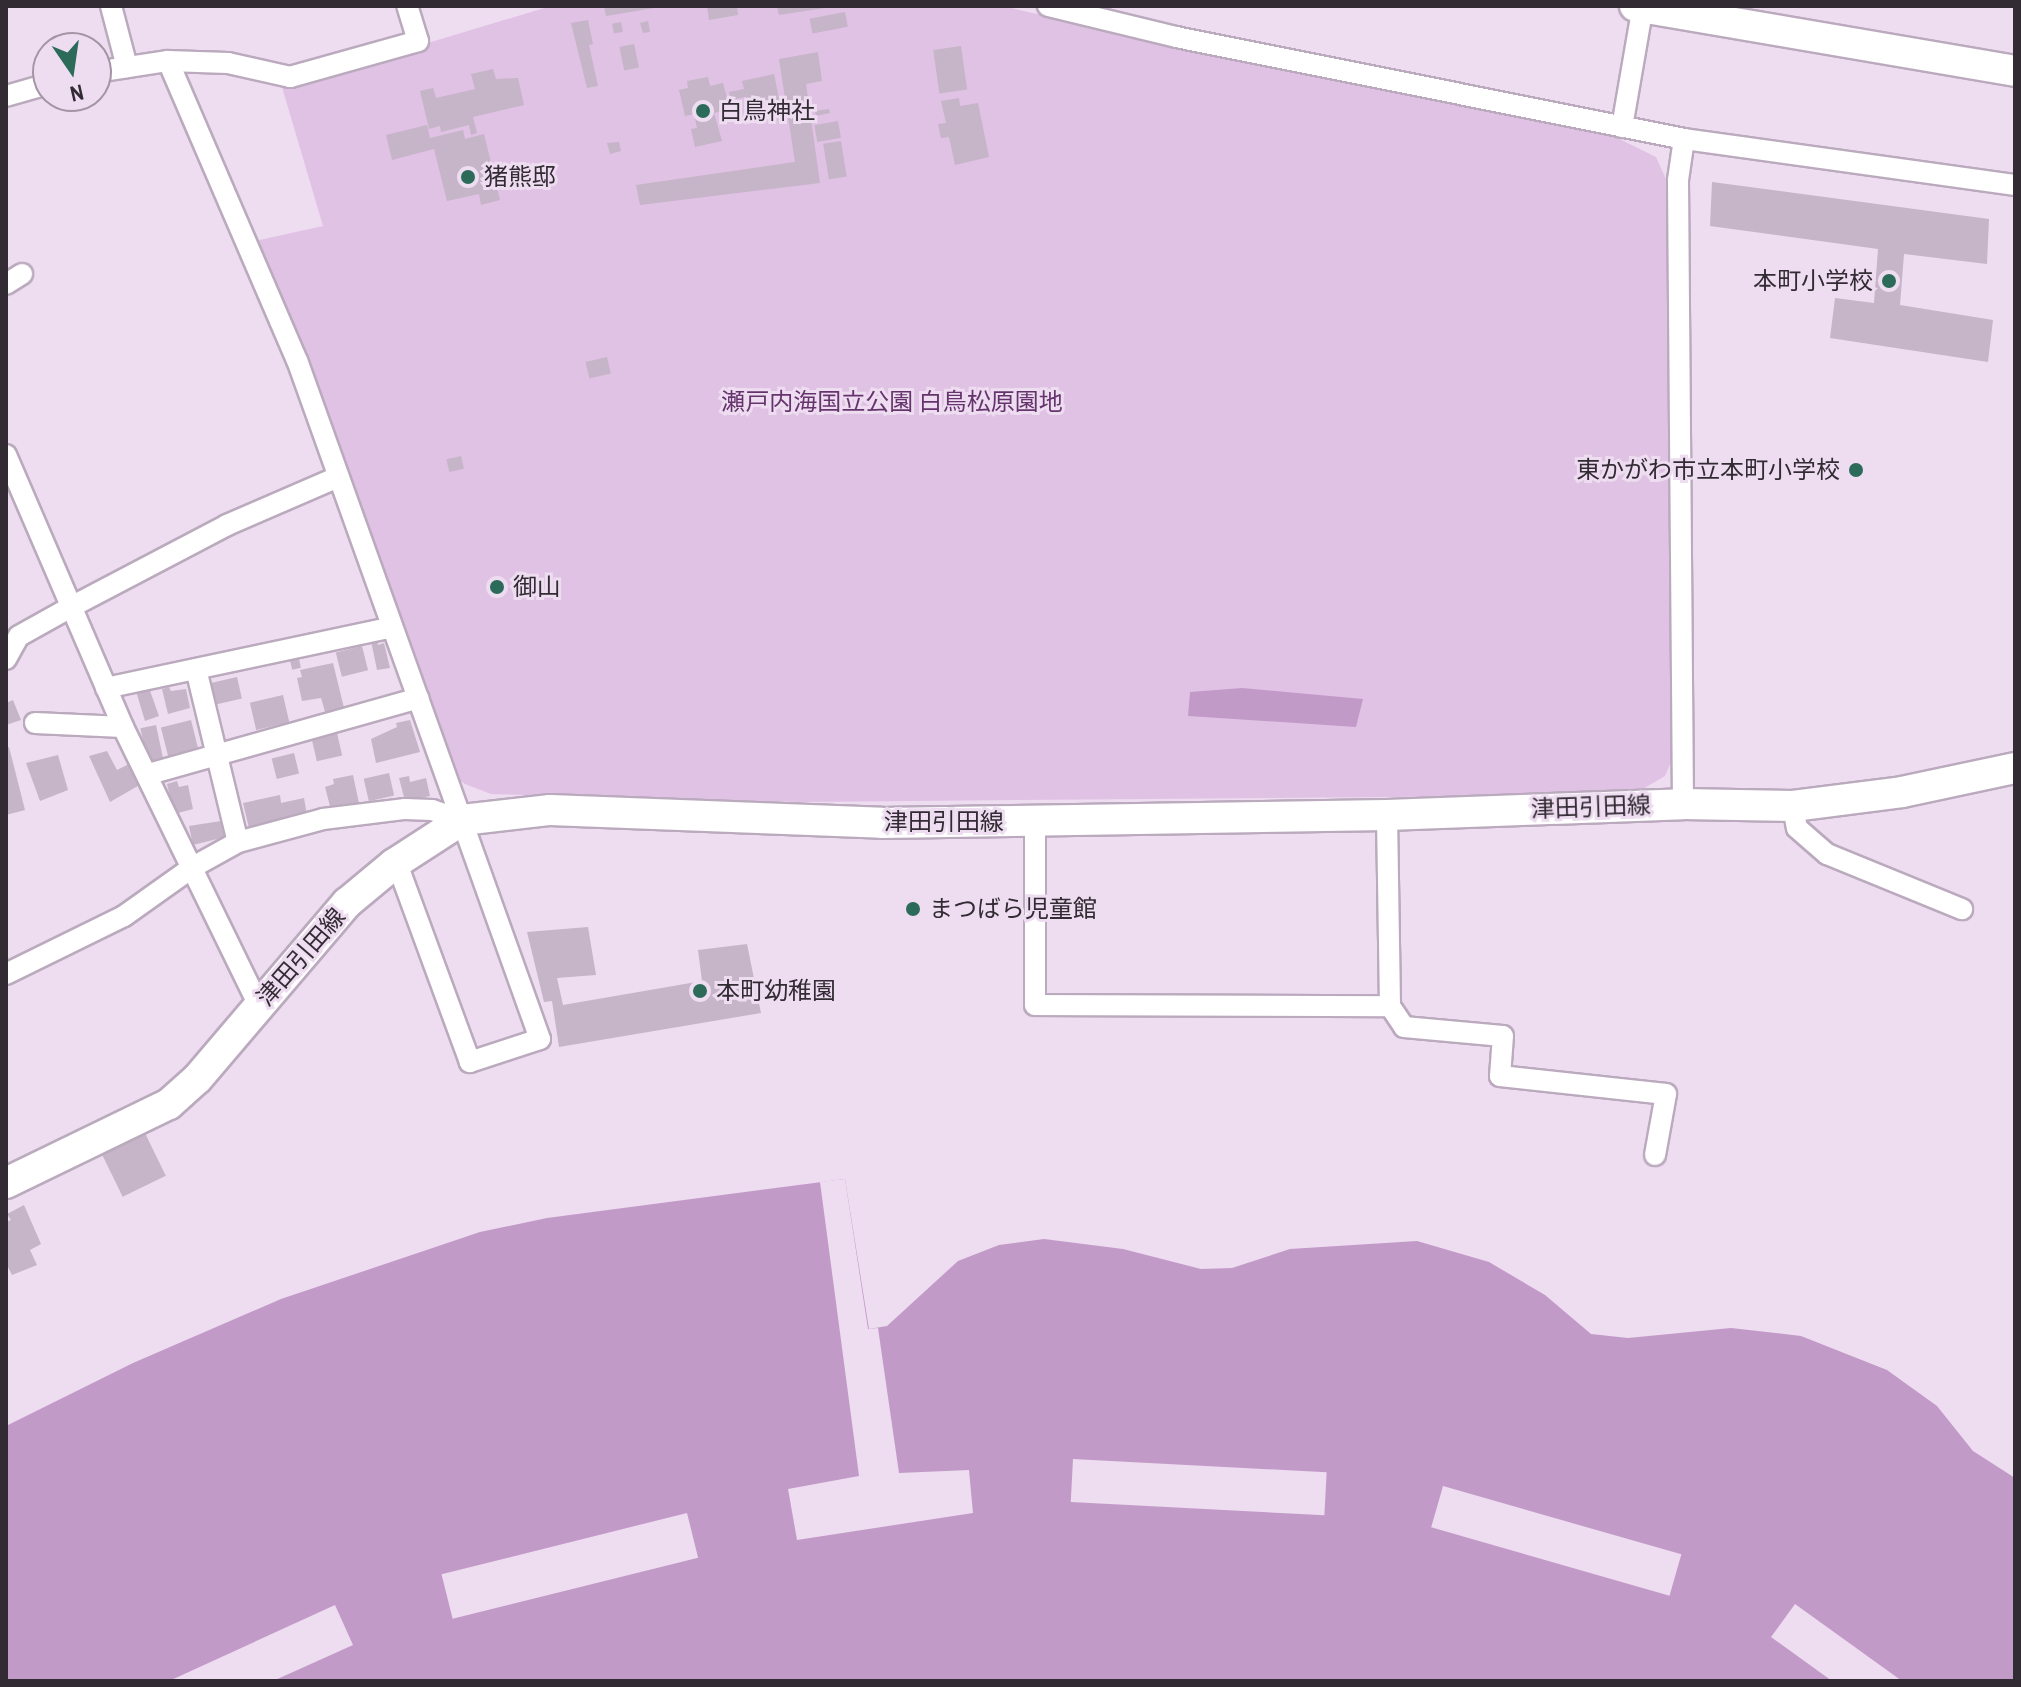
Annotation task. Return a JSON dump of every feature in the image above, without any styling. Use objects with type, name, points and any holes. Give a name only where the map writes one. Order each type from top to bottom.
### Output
[{"type":"main road","points":[[1640,6],[2015,71]]},
{"type":"main road","name":"津田引田線","points":[[6,1183],[169,1104],[197,1079],[347,903],[394,864],[462,820],[550,810],[882,823],[1387,815],[1683,804],[1793,806],[1902,792],[2015,768]]},
{"type":"street","points":[[111,6],[127,67]]},
{"type":"street","points":[[112,69],[168,61],[228,63],[290,77],[418,41],[407,6]]},
{"type":"street","points":[[1048,6],[1176,37],[1684,139],[2015,185]]},
{"type":"street","points":[[1622,127],[1640,6]]},
{"type":"street","points":[[168,61],[297,360],[540,1039],[470,1062],[399,869],[394,864]]},
{"type":"street","points":[[6,96],[32,89]]},
{"type":"street","points":[[1683,804],[1678,180],[1684,139]]},
{"type":"street","points":[[6,455],[123,727],[149,774],[259,1006]]},
{"type":"street","points":[[6,659],[19,636],[71,607],[227,525],[338,477]]},
{"type":"street","points":[[106,688],[392,627]]},
{"type":"street","points":[[196,669],[238,842]]},
{"type":"street","points":[[149,774],[419,698]]},
{"type":"street","points":[[35,723],[123,727]]},
{"type":"street","points":[[1793,806],[1797,828],[1827,854],[1962,909]]},
{"type":"street","points":[[6,974],[124,916],[193,867],[238,842],[323,819],[405,809],[432,810],[462,820]]},
{"type":"street","points":[[1387,815],[1390,1006],[1404,1027],[1503,1036],[1500,1076],[1666,1094],[1655,1155]]},
{"type":"street","points":[[1035,822],[1035,1005],[1390,1006]]},
{"type":"green space","name":"瀬戸内海国立公園 白鳥松原園地","points":[[551,6],[1002,6],[1263,65],[1605,132],[1656,157],[1670,188],[1675,753],[1665,776],[1634,794],[1602,795],[800,802],[491,794],[465,784],[458,779],[343,463],[255,241],[323,226],[282,87]]},
{"type":"shaded area","points":[[1242,688],[1363,699],[1356,727],[1188,716],[1190,692]]},
{"type":"shaded area","points":[[845,1179],[869,1329],[887,1326],[958,1261],[999,1245],[1044,1239],[1123,1249],[1201,1269],[1232,1268],[1290,1249],[1417,1241],[1489,1262],[1545,1295],[1591,1334],[1628,1338],[1731,1328],[1801,1336],[1887,1370],[1937,1406],[1973,1451],[2015,1478],[2015,1681],[6,1681],[6,1426],[133,1363],[281,1299],[480,1232],[547,1218]]},
{"type":"pier","points":[[845,1179],[868,1329],[878,1328],[899,1473],[969,1470],[973,1513],[797,1540],[788,1489],[859,1476],[820,1182]]},
{"type":"pier","points":[[1073,1459],[1327,1472],[1324,1515],[1071,1502]]},
{"type":"pier","points":[[1443,1486],[1681,1554],[1670,1596],[1431,1527]]},
{"type":"pier","points":[[687,1513],[698,1558],[453,1619],[442,1574]]},
{"type":"pier","points":[[1795,1604],[1902,1681],[1832,1681],[1771,1637]]},
{"type":"pier","points":[[335,1605],[353,1645],[273,1681],[169,1681]]},
{"type":"building","points":[[604,6],[654,6],[654,8],[606,16]]},
{"type":"building","points":[[707,6],[737,6],[738,15],[709,20]]},
{"type":"building","points":[[777,6],[825,6],[825,8],[779,15]]},
{"type":"building","points":[[845,12],[848,27],[813,34],[810,19]]},
{"type":"building","points":[[588,20],[593,44],[589,45],[598,86],[587,88],[571,23]]},
{"type":"building","points":[[648,21],[650,32],[643,33],[640,23]]},
{"type":"building","points":[[621,22],[623,32],[614,34],[612,24]]},
{"type":"building","points":[[634,44],[639,67],[624,71],[619,47]]},
{"type":"building","points":[[961,46],[967,90],[939,93],[933,50]]},
{"type":"building","points":[[818,52],[822,81],[806,84],[820,183],[640,205],[636,185],[795,162],[779,59]]},
{"type":"building","points":[[493,69],[496,79],[518,78],[524,105],[473,117],[477,133],[471,135],[469,125],[441,132],[440,126],[429,129],[420,91],[433,88],[436,98],[475,89],[471,74]]},
{"type":"building","points":[[774,74],[781,108],[750,114],[746,97],[731,100],[729,92],[744,89],[742,81]]},
{"type":"building","name":"白鳥神社","points":[[708,77],[710,86],[723,83],[730,109],[714,113],[722,141],[695,147],[691,129],[697,128],[694,114],[685,116],[679,90],[688,88],[687,81]]},
{"type":"building","points":[[959,98],[960,106],[978,103],[989,157],[955,165],[949,137],[941,138],[938,124],[946,123],[941,101]]},
{"type":"building","points":[[829,109],[830,113],[816,116],[815,111]]},
{"type":"building","points":[[838,121],[841,138],[817,142],[814,125]]},
{"type":"building","name":"猪熊邸","points":[[427,125],[430,138],[463,130],[465,139],[484,134],[500,200],[481,205],[479,194],[447,201],[434,149],[392,160],[386,135]]},
{"type":"building","points":[[841,141],[847,177],[829,179],[823,144]]},
{"type":"building","points":[[619,142],[621,151],[610,154],[607,143]]},
{"type":"building","name":"本町小学校","points":[[1712,182],[1989,219],[1987,264],[1904,254],[1900,305],[1993,320],[1988,362],[1830,338],[1835,298],[1874,303],[1878,249],[1710,226]]},
{"type":"building","points":[[607,357],[611,374],[589,379],[586,362]]},
{"type":"building","points":[[461,456],[464,469],[449,472],[446,459]]},
{"type":"building","points":[[377,640],[378,645],[384,643],[390,668],[377,670],[371,641]]},
{"type":"building","points":[[362,646],[368,670],[342,677],[336,653]]},
{"type":"building","points":[[298,655],[301,668],[292,670],[289,657]]},
{"type":"building","points":[[333,663],[345,712],[326,715],[321,698],[302,701],[297,678],[302,677],[300,670]]},
{"type":"building","points":[[237,677],[242,698],[213,705],[208,684]]},
{"type":"building","points":[[148,685],[159,716],[145,721],[135,688]]},
{"type":"building","points":[[169,687],[171,691],[186,689],[190,708],[168,714],[162,689]]},
{"type":"building","points":[[283,695],[289,722],[256,730],[250,703]]},
{"type":"building","points":[[13,700],[21,720],[6,725],[6,703]]},
{"type":"building","points":[[191,720],[198,749],[168,757],[161,727]]},
{"type":"building","points":[[410,720],[420,752],[376,763],[371,739],[397,727],[396,723]]},
{"type":"building","points":[[156,725],[163,759],[148,763],[140,728]]},
{"type":"building","points":[[337,733],[342,755],[317,761],[312,739]]},
{"type":"building","points":[[9,747],[25,810],[6,815],[6,748]]},
{"type":"building","points":[[107,751],[117,770],[133,762],[143,783],[110,802],[89,756]]},
{"type":"building","points":[[294,753],[299,773],[277,779],[272,759]]},
{"type":"building","points":[[58,755],[68,790],[40,801],[26,763]]},
{"type":"building","points":[[389,773],[394,795],[369,801],[364,779]]},
{"type":"building","points":[[353,775],[360,808],[332,814],[325,787],[334,784],[333,779]]},
{"type":"building","points":[[409,776],[410,782],[426,778],[430,796],[405,801],[399,778]]},
{"type":"building","points":[[177,781],[179,787],[188,785],[193,809],[174,814],[167,784]]},
{"type":"building","points":[[280,795],[281,803],[304,798],[307,815],[249,828],[243,803]]},
{"type":"building","points":[[221,821],[225,837],[193,845],[189,826]]},
{"type":"building","name":"本町幼稚園","points":[[588,927],[596,975],[557,978],[563,1005],[702,981],[698,950],[747,944],[761,1013],[559,1047],[552,1001],[544,1002],[527,932]]},
{"type":"building","points":[[143,1129],[166,1176],[123,1197],[100,1150]]},
{"type":"building","points":[[24,1205],[41,1244],[30,1250],[37,1265],[12,1275],[6,1263],[6,1222],[11,1220],[7,1214]]},
{"type":"place","name":"白鳥神社","points":[[703,111]]},
{"type":"place","name":"猪熊邸","points":[[468,177]]},
{"type":"place","name":"本町小学校","points":[[1889,281]]},
{"type":"place","name":"東かがわ市立本町小学校","points":[[1856,470]]},
{"type":"place","name":"御山","points":[[497,587]]},
{"type":"place","name":"まつばら児童館","points":[[913,909]]},
{"type":"place","name":"本町幼稚園","points":[[700,991]]}]
